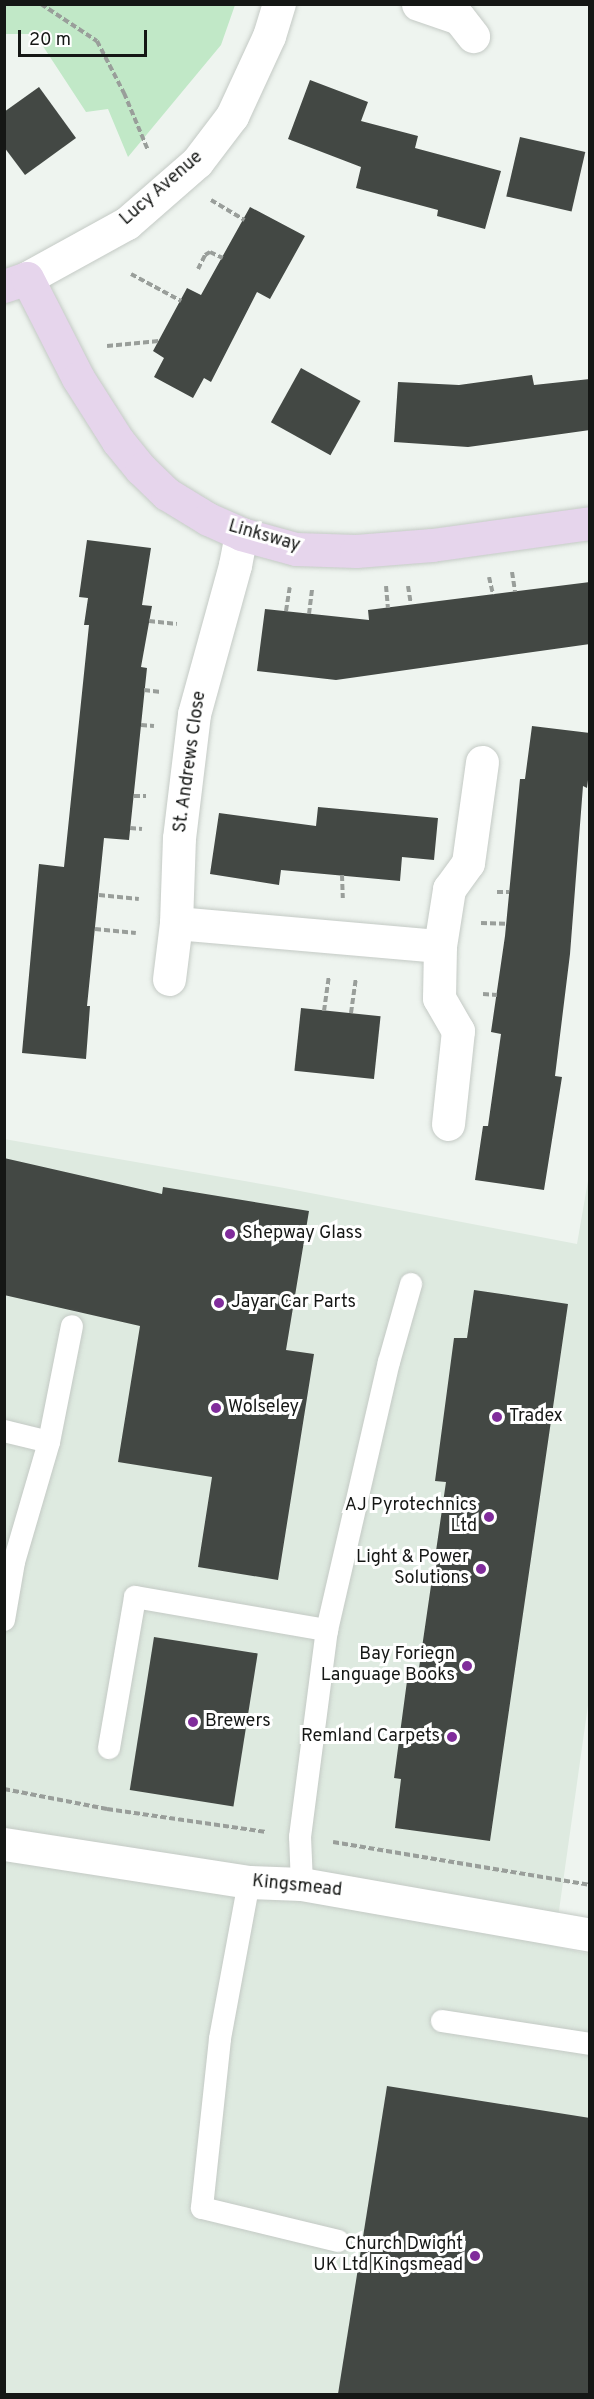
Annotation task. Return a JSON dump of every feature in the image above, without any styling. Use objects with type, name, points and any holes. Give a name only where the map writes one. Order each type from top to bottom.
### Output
[{"type":"street","name":"Lucy Avenue","points":[[16,282],[127,223],[197,162],[232,116],[269,36],[279,4]]},
{"type":"street","points":[[418,4],[459,18],[473,36]]},
{"type":"street","name":"Linksway","points":[[16,282],[118,441],[141,469],[167,494],[208,519],[241,534],[296,549],[356,551],[432,544],[590,523]]},
{"type":"street","name":"St. Andrews Close","points":[[169,979],[176,923],[179,838],[194,714],[235,565],[241,534]]},
{"type":"street","points":[[448,1124],[458,1031],[439,998],[440,946],[449,889],[468,863],[482,762]]},
{"type":"street","points":[[176,923],[440,946]]},
{"type":"street","name":"Kingsmead","points":[[4,1844],[249,1882],[302,1884],[590,1935]]},
{"type":"lane","points":[[302,1884],[300,1837],[327,1630],[389,1362],[411,1284]]},
{"type":"lane","points":[[4,1620],[9,1562],[49,1442],[72,1326]]},
{"type":"lane","points":[[4,1431],[49,1442]]},
{"type":"lane","points":[[109,1748],[135,1597],[327,1630]]},
{"type":"lane","points":[[249,1882],[220,2039],[202,2208],[339,2241]]},
{"type":"lane","points":[[442,2021],[590,2044]]},
{"type":"path","points":[[41,4],[97,41],[124,93],[147,150]]},
{"type":"path","points":[[211,200],[244,220]]},
{"type":"path","points":[[198,269],[205,255],[210,252],[223,258]]},
{"type":"path","points":[[131,274],[181,301]]},
{"type":"path","points":[[107,346],[159,341]]},
{"type":"path","points":[[512,568],[515,592]]},
{"type":"path","points":[[488,571],[493,595]]},
{"type":"path","points":[[286,611],[291,580]]},
{"type":"path","points":[[407,582],[411,604]]},
{"type":"path","points":[[309,614],[312,585]]},
{"type":"path","points":[[386,586],[388,608]]},
{"type":"path","points":[[149,621],[182,625]]},
{"type":"path","points":[[342,875],[343,903]]},
{"type":"path","points":[[99,895],[149,900]]},
{"type":"path","points":[[475,922],[506,924]]},
{"type":"path","points":[[95,929],[146,933]]},
{"type":"path","points":[[324,1011],[329,971]]},
{"type":"path","points":[[351,1013],[356,973]]},
{"type":"path","points":[[4,1789],[108,1809],[269,1832]]},
{"type":"path","points":[[340,1843],[590,1885]]},
{"type":"shaded area","points":[[4,1139],[279,1187],[577,1244],[589,1175],[590,1691],[554,1946],[589,1954],[589,2394],[5,2394]]},
{"type":"green space","points":[[4,5],[235,5],[221,45],[128,157],[108,109],[86,112],[35,34],[5,34]]},
{"type":"building","points":[[310,80],[368,102],[361,121],[418,136],[415,148],[501,171],[485,229],[437,216],[438,210],[356,188],[361,167],[288,139]]},
{"type":"building","points":[[39,87],[76,138],[25,175],[4,147],[4,112]]},
{"type":"building","points":[[520,137],[585,152],[572,212],[506,196]]},
{"type":"building","points":[[250,207],[305,236],[270,299],[257,292],[211,382],[204,378],[193,398],[154,377],[164,358],[153,351],[187,288],[201,295]]},
{"type":"building","points":[[301,368],[360,401],[330,455],[271,422]]},
{"type":"building","points":[[532,375],[534,385],[590,379],[590,430],[468,447],[394,442],[398,382],[459,385]]},
{"type":"building","points":[[87,540],[151,548],[142,605],[152,606],[141,667],[147,668],[129,840],[104,838],[87,1006],[90,1006],[86,1059],[22,1053],[39,864],[64,867],[89,625],[84,625],[88,598],[79,597]]},
{"type":"building","points":[[590,582],[590,644],[336,680],[257,671],[265,609],[369,620],[368,610]]},
{"type":"building","points":[[532,726],[590,733],[590,764],[587,788],[583,786],[570,954],[555,1076],[562,1077],[544,1190],[475,1180],[483,1126],[488,1126],[501,1034],[491,1032],[505,936],[520,779],[525,779]]},
{"type":"building","points":[[318,807],[438,818],[434,860],[402,857],[400,881],[281,870],[279,885],[210,874],[219,813],[316,826]]},
{"type":"building","points":[[301,1008],[381,1016],[374,1079],[294,1071]]},
{"type":"building","points":[[4,1158],[162,1194],[163,1187],[309,1211],[286,1350],[314,1354],[278,1580],[198,1567],[212,1477],[118,1462],[140,1326],[4,1295]]},
{"type":"building","points":[[474,1290],[568,1304],[490,1841],[395,1828],[401,1779],[394,1778],[407,1681],[417,1682],[446,1482],[435,1481],[454,1338],[467,1338]]},
{"type":"building","name":"Brewers","points":[[154,1637],[258,1653],[233,1807],[130,1790]]},
{"type":"building","name":"Church Dwight UK Ltd Kingsmead","points":[[387,2086],[590,2118],[590,2394],[338,2394]]},
{"type":"place","name":"Shepway Glass","points":[[230,1234]]},
{"type":"place","name":"Jayar Car Parts","points":[[219,1303]]},
{"type":"place","name":"Wolseley","points":[[216,1408]]},
{"type":"place","name":"Tradex","points":[[497,1417]]},
{"type":"place","name":"AJ Pyrotechnics Ltd","points":[[489,1517]]},
{"type":"place","name":"Light & Power Solutions","points":[[481,1569]]},
{"type":"place","name":"Bay Foriegn Language Books","points":[[467,1666]]},
{"type":"place","name":"Brewers","points":[[193,1722]]},
{"type":"place","name":"Remland Carpets","points":[[452,1737]]},
{"type":"place","name":"Church Dwight UK Ltd Kingsmead","points":[[475,2256]]}]
